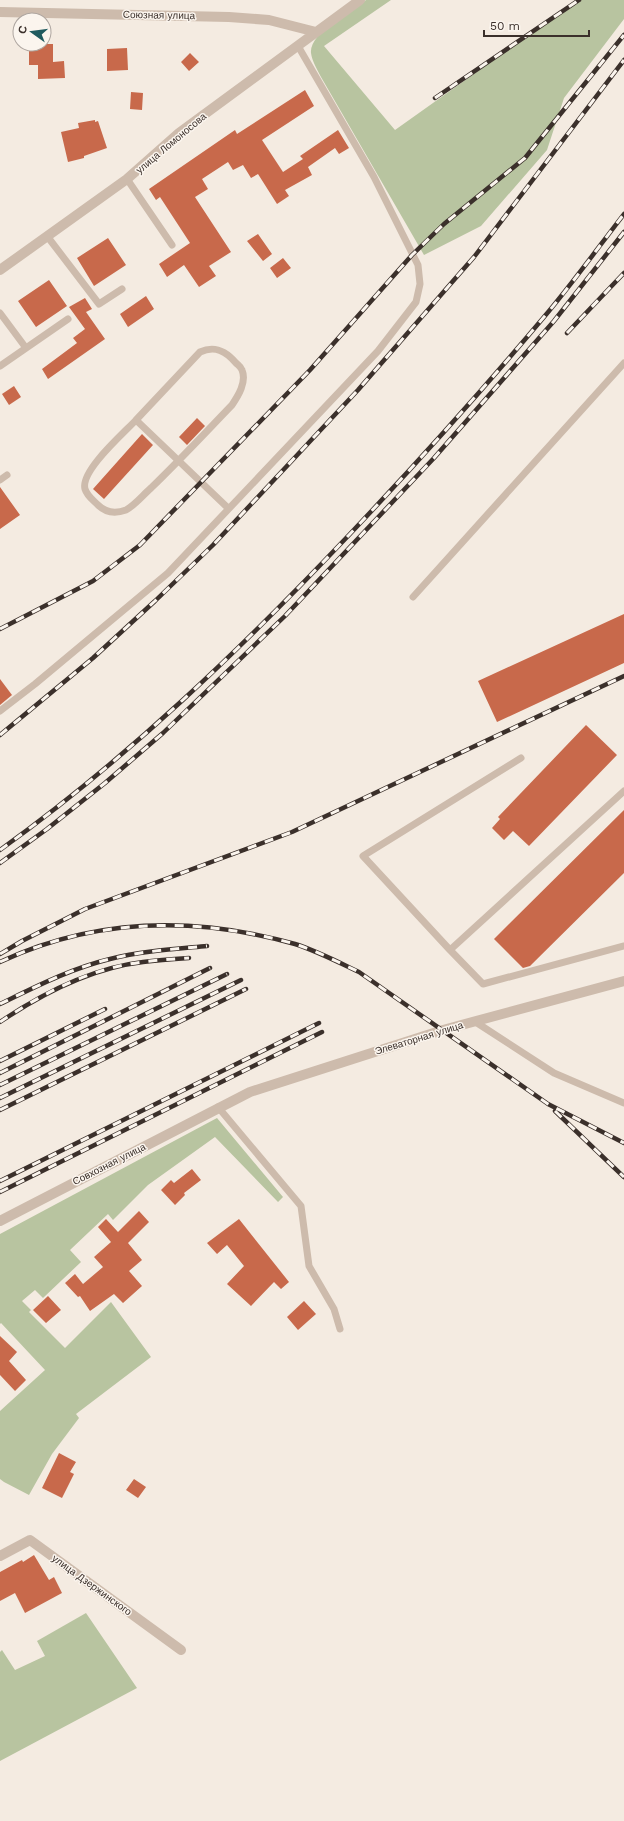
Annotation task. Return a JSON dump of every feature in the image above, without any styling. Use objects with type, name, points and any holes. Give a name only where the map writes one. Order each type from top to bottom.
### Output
[{"type":"street","name":"улица Ломоносова","points":[[0,270],[127,179],[179,133],[360,0]]},
{"type":"street","name":"Союзная улица","points":[[0,12],[229,17],[277,22],[316,32]]},
{"type":"street","name":"Элеваторная улица","points":[[218,1108],[250,1092],[474,1020],[624,981]]},
{"type":"street","name":"Совхозная улица","points":[[0,1221],[218,1108]]},
{"type":"street","name":"улица Дзержинского","points":[[0,1556],[30,1540],[181,1650]]},
{"type":"lane","points":[[0,711],[41,679],[168,573],[378,351],[416,302],[420,290],[418,266],[374,177],[298,46]]},
{"type":"lane","points":[[127,179],[172,246]]},
{"type":"lane","points":[[47,236],[99,304],[122,289]]},
{"type":"lane","points":[[0,313],[26,348]]},
{"type":"lane","points":[[0,366],[68,319]]},
{"type":"lane","points":[[208,349],[224,351],[242,369],[243,378],[238,396],[232,405],[179,461],[127,509],[114,513],[101,508],[88,495],[84,487],[85,479],[90,469],[200,352],[208,349]]},
{"type":"lane","points":[[413,597],[624,362]]},
{"type":"lane","points":[[136,420],[228,508]]},
{"type":"lane","points":[[0,480],[7,475]]},
{"type":"lane","points":[[521,758],[363,856],[483,984],[624,946]]},
{"type":"lane","points":[[450,950],[624,791]]},
{"type":"lane","points":[[474,1020],[554,1073],[624,1103]]},
{"type":"lane","points":[[218,1108],[301,1206],[309,1266],[334,1309],[340,1328]]},
{"type":"green space","points":[[366,0],[391,0],[324,46],[395,130],[578,0],[624,0],[624,19],[564,98],[547,150],[481,226],[424,255],[321,77],[311,53],[312,45],[324,30],[341,16]]},
{"type":"green space","points":[[217,1118],[283,1197],[278,1202],[215,1137],[148,1185],[113,1220],[108,1214],[70,1250],[81,1262],[43,1298],[35,1290],[22,1301],[31,1310],[29,1312],[65,1348],[111,1302],[151,1357],[76,1414],[79,1418],[52,1454],[29,1495],[4,1482],[0,1479],[0,1411],[45,1370],[1,1323],[0,1324],[0,1234]]},
{"type":"green space","points":[[86,1613],[137,1688],[0,1761],[0,1652],[2,1650],[15,1670],[45,1656],[37,1641]]},
{"type":"building","points":[[53,44],[53,62],[64,61],[65,78],[38,79],[38,65],[29,65],[29,52],[52,52]]},
{"type":"building","points":[[127,48],[128,70],[107,71],[107,49]]},
{"type":"building","points":[[190,53],[199,62],[189,71],[181,62]]},
{"type":"building","points":[[305,90],[314,106],[262,140],[283,172],[303,159],[300,156],[338,130],[349,148],[339,154],[335,148],[308,167],[312,175],[285,190],[289,196],[277,204],[258,174],[251,178],[243,165],[233,170],[228,162],[202,179],[208,189],[195,197],[231,252],[209,266],[216,276],[199,287],[184,265],[167,277],[159,264],[190,243],[160,197],[156,200],[149,189],[235,130],[237,134]]},
{"type":"building","points":[[131,92],[143,93],[142,110],[130,109]]},
{"type":"building","points":[[95,120],[95,122],[98,121],[107,148],[84,156],[84,158],[68,162],[61,132],[79,128],[78,123]]},
{"type":"building","points":[[258,234],[272,254],[263,261],[247,241]]},
{"type":"building","points":[[108,238],[126,265],[94,286],[77,258]]},
{"type":"building","points":[[283,258],[291,268],[277,278],[270,268]]},
{"type":"building","points":[[49,280],[67,306],[36,327],[18,301]]},
{"type":"building","points":[[146,296],[154,309],[128,327],[120,314]]},
{"type":"building","points":[[85,298],[92,309],[86,312],[105,339],[48,379],[42,369],[77,343],[73,338],[85,329],[69,307]]},
{"type":"building","points":[[14,386],[21,397],[9,405],[2,394]]},
{"type":"building","points":[[197,418],[205,426],[187,445],[179,437]]},
{"type":"building","points":[[142,434],[153,445],[104,499],[93,489]]},
{"type":"building","points":[[0,487],[20,515],[0,529]]},
{"type":"building","points":[[624,614],[624,663],[497,722],[478,681]]},
{"type":"building","points":[[0,679],[12,695],[0,705]]},
{"type":"building","points":[[586,725],[617,755],[529,846],[513,831],[504,840],[492,828],[500,819],[498,817]]},
{"type":"building","points":[[624,810],[624,873],[530,966],[523,968],[494,939]]},
{"type":"building","points":[[192,1169],[201,1180],[184,1193],[185,1195],[175,1205],[161,1190],[171,1180],[174,1183]]},
{"type":"building","points":[[139,1211],[149,1222],[128,1243],[142,1260],[129,1271],[142,1286],[123,1303],[114,1294],[90,1311],[80,1296],[78,1297],[65,1283],[75,1274],[83,1284],[103,1267],[94,1257],[111,1242],[98,1227],[106,1219],[118,1232]]},
{"type":"building","points":[[239,1219],[289,1282],[281,1289],[274,1282],[251,1306],[227,1284],[244,1266],[227,1245],[217,1254],[207,1243]]},
{"type":"building","points":[[48,1296],[61,1310],[46,1323],[33,1310]]},
{"type":"building","points":[[304,1301],[316,1314],[298,1330],[287,1317]]},
{"type":"building","points":[[0,1336],[17,1352],[9,1361],[26,1380],[15,1391],[0,1375]]},
{"type":"building","points":[[59,1453],[76,1462],[70,1472],[74,1474],[62,1498],[42,1488]]},
{"type":"building","points":[[134,1479],[146,1487],[138,1498],[126,1490]]},
{"type":"building","points":[[34,1555],[49,1580],[54,1577],[62,1593],[25,1613],[15,1593],[0,1601],[0,1572],[22,1560],[23,1562]]},
{"type":"railway","points":[[435,98],[579,0]]},
{"type":"railway","points":[[0,629],[93,581],[140,545],[310,370],[412,255],[444,224],[525,158],[624,35]]},
{"type":"railway","points":[[0,735],[93,658],[155,601],[213,545],[358,390],[474,257],[624,60]]},
{"type":"railway","points":[[0,850],[47,815],[138,740],[225,661],[267,619],[349,535],[448,428],[554,305],[624,214]]},
{"type":"railway","points":[[0,863],[47,829],[105,783],[163,733],[285,616],[434,458],[554,321],[624,232]]},
{"type":"railway","points":[[567,333],[624,273]]},
{"type":"railway","points":[[0,954],[85,909],[292,832],[624,676]]},
{"type":"railway","points":[[0,962],[36,947],[72,937],[108,930],[145,926],[182,926],[220,929],[257,935],[295,944],[319,953],[359,972],[548,1104],[624,1143]]},
{"type":"railway","points":[[0,1004],[54,978],[96,963],[122,956],[146,952],[207,946]]},
{"type":"railway","points":[[0,1022],[33,1001],[68,983],[86,976],[124,965],[189,958]]},
{"type":"railway","points":[[0,1073],[210,968]]},
{"type":"railway","points":[[0,1085],[227,974]]},
{"type":"railway","points":[[0,1098],[241,980]]},
{"type":"railway","points":[[0,1110],[246,989]]},
{"type":"railway","points":[[0,1061],[105,1009]]},
{"type":"railway","points":[[0,1181],[319,1023]]},
{"type":"railway","points":[[0,1192],[322,1032]]},
{"type":"railway","points":[[555,1111],[624,1177]]}]
